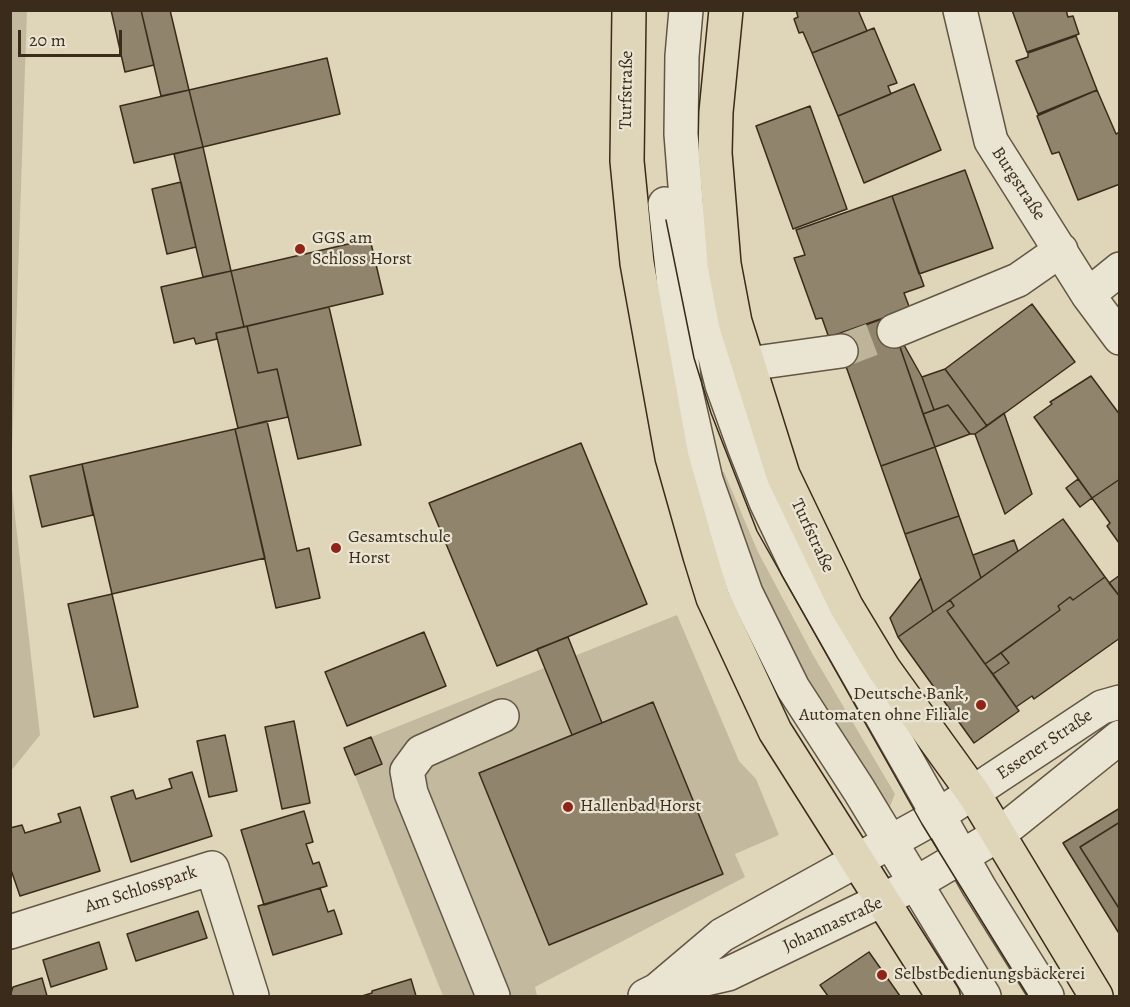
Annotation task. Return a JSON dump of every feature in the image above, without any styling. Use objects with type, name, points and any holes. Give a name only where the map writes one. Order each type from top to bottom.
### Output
[{"type":"main road","name":"Turfstraße","points":[[629,10],[627,161],[637,263],[672,458],[713,598],[775,731],[944,996]]},
{"type":"main road","name":"Turfstraße","points":[[726,10],[716,112],[718,199],[724,264],[735,322],[783,475],[846,606],[884,669],[974,794],[1096,996]]},
{"type":"street","points":[[664,10],[660,142],[666,220],[685,388],[706,480],[727,545],[767,641],[793,688],[984,996]]},
{"type":"street","points":[[686,10],[682,56],[681,134],[687,211],[698,281],[722,385],[766,502],[797,567],[962,857],[1047,996]]},
{"type":"street","name":"Burgstraße","points":[[960,10],[991,141],[1088,295],[1119,338]]},
{"type":"street","points":[[894,332],[1018,280],[1061,250]]},
{"type":"street","points":[[1088,295],[1119,269]]},
{"type":"street","points":[[748,364],[841,351]]},
{"type":"street","name":"Essener Straße","points":[[974,794],[1102,707],[1119,702]]},
{"type":"street","points":[[493,996],[411,793],[407,771],[422,752],[502,716]]},
{"type":"street","name":"Essener Straße","points":[[998,835],[1119,737]]},
{"type":"street","name":"Johannastraße","points":[[654,994],[722,935],[974,794]]},
{"type":"street","name":"Johannastraße","points":[[654,994],[728,974],[882,902],[998,835]]},
{"type":"street","name":"Am Schlosspark","points":[[10,932],[212,868],[252,996]]},
{"type":"shaded area","points":[[27,10],[11,481],[40,735],[11,771],[10,11]]},
{"type":"shaded area","points":[[716,472],[724,472],[758,552],[813,655],[895,794],[890,806],[880,805],[758,596]]},
{"type":"shaded area","name":"Hallenbad Horst","points":[[677,615],[739,761],[756,779],[779,835],[735,854],[745,877],[535,987],[537,996],[443,996],[344,748]]},
{"type":"building","points":[[111,10],[141,10],[154,65],[125,72]]},
{"type":"building","points":[[141,10],[170,10],[189,90],[161,96]]},
{"type":"building","points":[[796,10],[858,10],[867,31],[812,53],[803,32],[799,33],[794,19],[798,17]]},
{"type":"building","points":[[1012,10],[1066,10],[1068,17],[1073,16],[1079,34],[1027,52]]},
{"type":"building","points":[[874,28],[897,83],[888,86],[891,94],[838,116],[812,53]]},
{"type":"building","points":[[1076,36],[1097,90],[1038,114],[1016,61],[1028,57],[1028,53]]},
{"type":"building","points":[[327,58],[340,114],[203,147],[189,90]]},
{"type":"building","points":[[914,84],[941,150],[864,183],[838,116]]},
{"type":"building","points":[[189,90],[203,147],[134,163],[120,106]]},
{"type":"building","points":[[1097,90],[1116,134],[1120,132],[1120,184],[1078,200],[1059,152],[1052,154],[1037,116]]},
{"type":"building","points":[[810,106],[847,209],[793,229],[756,126]]},
{"type":"building","points":[[203,147],[231,271],[203,277],[174,154]]},
{"type":"building","points":[[965,170],[993,248],[919,274],[892,196]]},
{"type":"building","points":[[181,182],[196,247],[167,254],[152,189]]},
{"type":"building","points":[[892,196],[924,286],[904,293],[910,309],[829,338],[822,318],[816,319],[794,258],[805,255],[796,230]]},
{"type":"building","points":[[370,239],[383,294],[244,327],[231,271]]},
{"type":"building","points":[[231,271],[244,327],[216,333],[217,339],[196,344],[194,338],[174,343],[161,287]]},
{"type":"building","points":[[1032,304],[1075,362],[987,426],[945,369]]},
{"type":"building","points":[[329,307],[361,445],[298,459],[277,369],[258,373],[247,326]]},
{"type":"building","points":[[889,316],[935,447],[881,466],[835,335]]},
{"type":"building","points":[[247,326],[258,373],[277,369],[288,417],[238,428],[216,333]]},
{"type":"building","points":[[904,345],[922,377],[934,410],[923,414],[900,347]]},
{"type":"building","points":[[945,369],[987,426],[975,434],[970,434],[948,405],[934,410],[922,377]]},
{"type":"building","points":[[1091,376],[1120,415],[1120,479],[1092,498],[1034,417],[1052,404],[1050,402]]},
{"type":"building","points":[[948,405],[970,434],[935,447],[923,414]]},
{"type":"building","points":[[1004,413],[1032,494],[1005,514],[975,434]]},
{"type":"building","points":[[267,421],[297,551],[309,548],[320,598],[276,608],[235,429]]},
{"type":"building","points":[[235,429],[265,558],[112,594],[82,464]]},
{"type":"building","points":[[581,443],[647,604],[497,666],[429,503]]},
{"type":"building","points":[[935,447],[959,516],[905,534],[881,466]]},
{"type":"building","points":[[82,464],[93,515],[42,527],[30,476]]},
{"type":"building","points":[[1078,479],[1092,498],[1080,507],[1066,488]]},
{"type":"building","points":[[1120,479],[1119,543],[1107,526],[1110,523],[1092,498]]},
{"type":"building","points":[[959,516],[981,578],[933,612],[905,534]]},
{"type":"building","points":[[1063,519],[1105,577],[1073,600],[1070,597],[1058,606],[1060,610],[985,664],[947,611],[954,606],[950,600]]},
{"type":"building","points":[[1014,540],[1018,551],[981,578],[973,555]]},
{"type":"building","points":[[1120,575],[1120,597],[1109,583]]},
{"type":"building","points":[[1105,577],[1120,597],[1120,638],[1034,699],[1032,696],[1016,707],[993,674],[1009,663],[1001,653],[1060,610],[1058,606],[1070,597],[1073,600]]},
{"type":"building","points":[[921,578],[933,612],[898,637],[890,618]]},
{"type":"building","points":[[112,594],[138,707],[94,717],[68,604]]},
{"type":"building","points":[[950,600],[954,606],[947,611],[1019,711],[974,743],[898,637]]},
{"type":"building","points":[[424,632],[446,686],[347,726],[325,672]]},
{"type":"building","points":[[568,637],[602,723],[572,735],[537,649]]},
{"type":"building","points":[[1001,653],[1009,663],[993,674],[985,664]]},
{"type":"building","points":[[653,702],[723,874],[549,945],[479,773]]},
{"type":"building","points":[[294,721],[310,803],[282,809],[265,727]]},
{"type":"building","points":[[225,735],[237,791],[209,797],[197,741]]},
{"type":"building","points":[[371,737],[382,764],[355,775],[344,748]]},
{"type":"building","points":[[192,772],[212,836],[131,862],[111,797],[133,790],[136,799],[172,788],[169,779]]},
{"type":"building","points":[[80,807],[100,871],[20,896],[10,867],[10,828],[22,825],[25,833],[61,822],[58,814]]},
{"type":"building","points":[[1120,808],[1120,822],[1080,847],[1120,910],[1120,935],[1063,843]]},
{"type":"building","points":[[304,811],[313,842],[306,844],[313,864],[319,862],[327,886],[264,905],[241,830]]},
{"type":"building","points":[[1120,822],[1120,910],[1080,847]]},
{"type":"building","points":[[320,888],[328,912],[334,910],[342,934],[273,955],[258,906]]},
{"type":"building","points":[[198,911],[207,938],[136,961],[127,934]]},
{"type":"building","points":[[99,942],[107,969],[51,987],[43,960]]},
{"type":"building","points":[[869,952],[900,996],[828,996],[820,985]]},
{"type":"building","points":[[42,978],[47,996],[10,996],[13,987]]},
{"type":"building","points":[[411,979],[416,996],[362,996],[372,991]]},
{"type":"tunnel","points":[[841,351],[894,331]]},
{"type":"tram line","points":[[666,220],[694,358],[711,413],[757,531],[922,824],[1028,996]]},
{"type":"place","name":"GGS am Schloss Horst","points":[[300,249]]},
{"type":"place","name":"Gesamtschule Horst","points":[[336,548]]},
{"type":"place","name":"Deutsche Bank, Automaten ohne Filiale","points":[[981,705]]},
{"type":"place","name":"Hallenbad Horst","points":[[568,807]]},
{"type":"place","name":"Selbstbedienungsbäckerei","points":[[882,975]]}]
